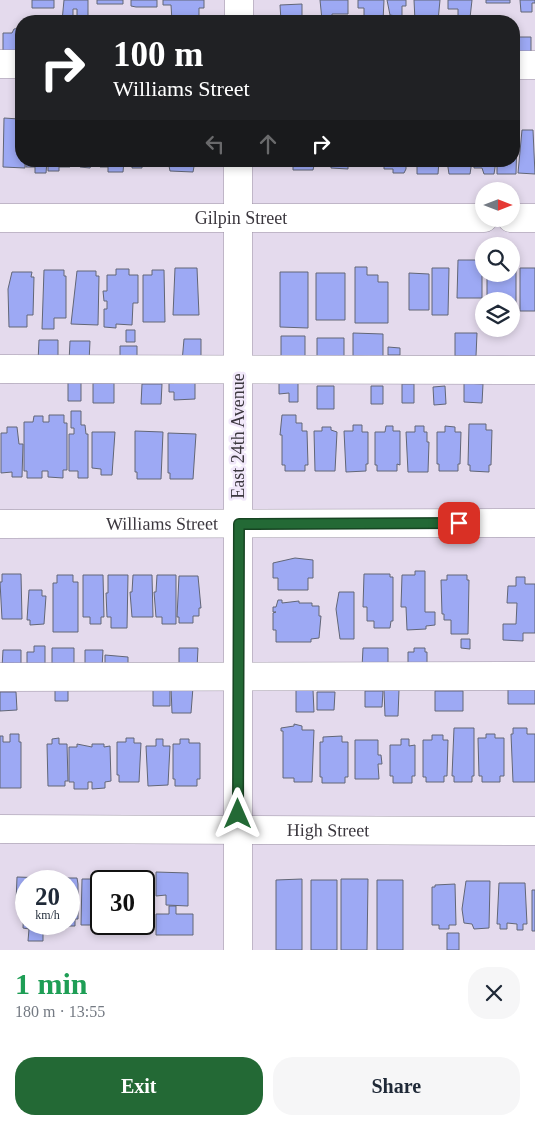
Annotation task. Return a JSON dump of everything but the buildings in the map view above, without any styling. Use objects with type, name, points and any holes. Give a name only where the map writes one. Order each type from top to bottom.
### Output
[{"type":"street","points":[[239,0],[239,15]]},
{"type":"street","points":[[0,64],[15,64]]},
{"type":"street","points":[[520,65],[535,65]]},
{"type":"street","name":"East 24th Avenue","points":[[238,167],[238,950]]},
{"type":"street","name":"Gilpin Street","points":[[0,218],[475,218]]},
{"type":"street","points":[[520,218],[535,218]]},
{"type":"street","points":[[0,370],[535,370]]},
{"type":"street","name":"Williams Street","points":[[0,524],[535,523]]},
{"type":"street","points":[[0,676],[535,676]]},
{"type":"street","name":"High Street","points":[[0,829],[535,831]]},
{"type":"route","points":[[238,814],[239,524],[459,523]]}]
